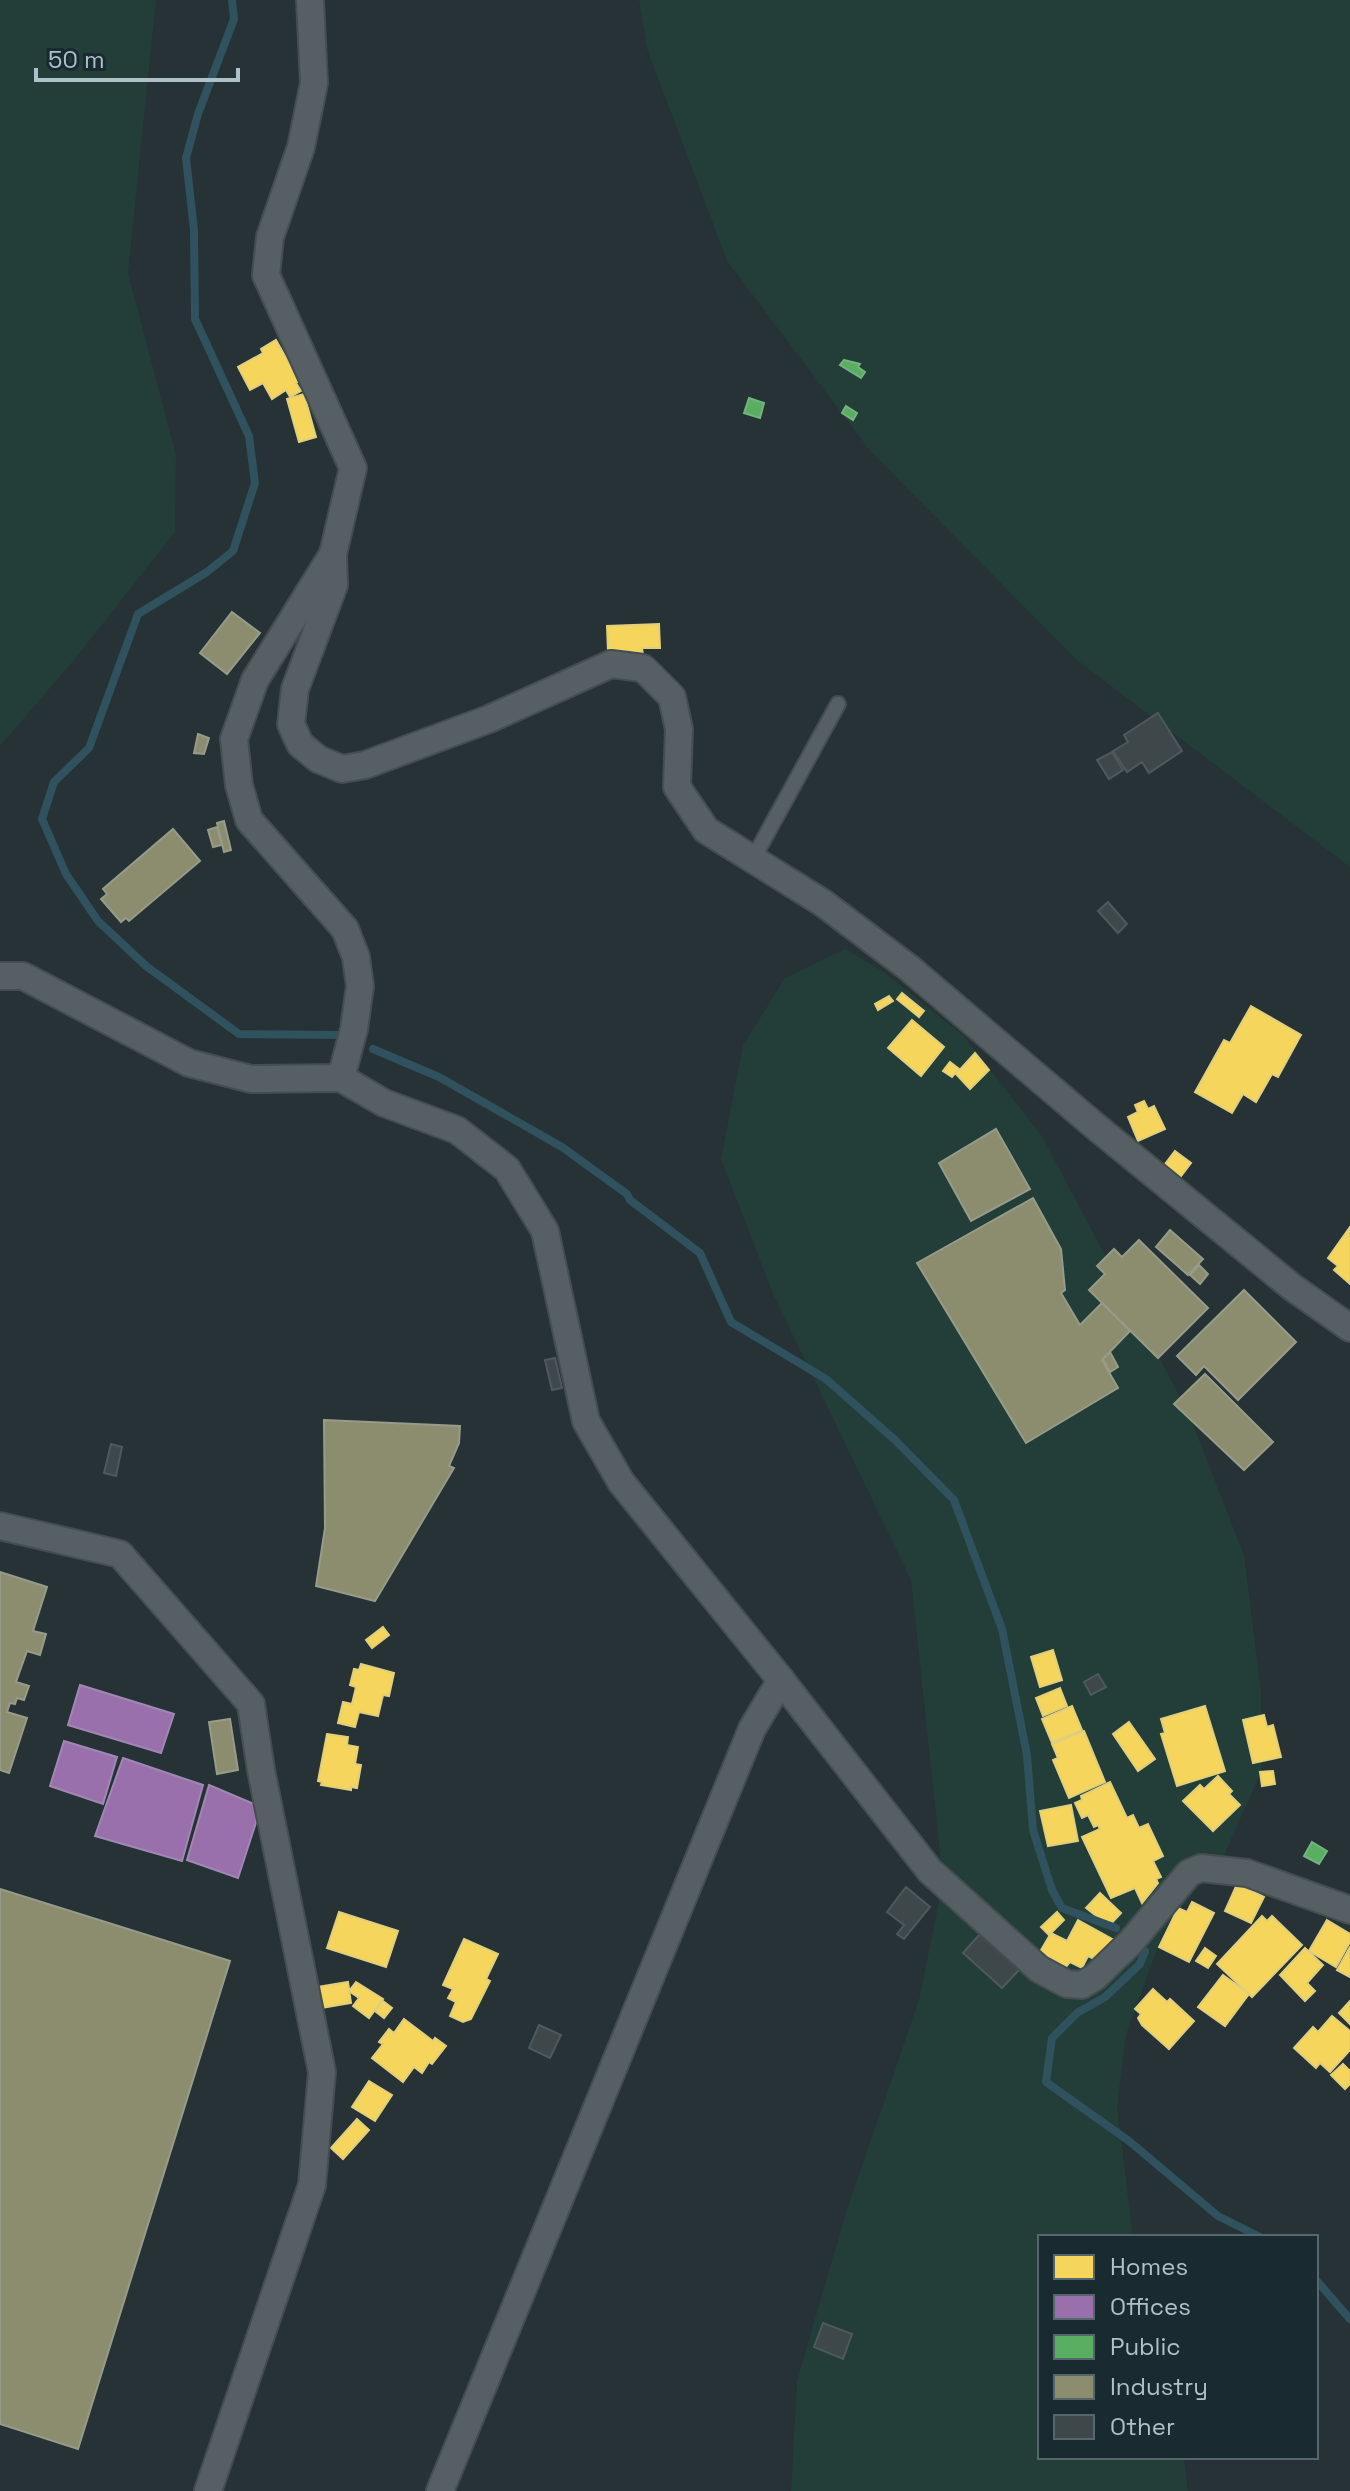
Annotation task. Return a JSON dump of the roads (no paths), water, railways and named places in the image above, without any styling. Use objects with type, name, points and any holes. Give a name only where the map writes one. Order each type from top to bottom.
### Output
[{"type":"street","points":[[310,0],[314,83],[301,147],[270,237],[266,275],[353,468],[333,554],[334,585],[295,689],[291,724],[300,744],[318,759],[342,769],[365,765],[489,719],[611,664],[643,668],[672,697],[679,729],[677,787],[706,830],[823,903],[909,968],[1292,1287],[1350,1328]]},
{"type":"street","points":[[333,554],[255,680],[234,739],[239,785],[249,820],[345,929],[356,957],[360,986],[354,1029],[341,1078]]},
{"type":"street","points":[[0,976],[23,976],[189,1063],[251,1079],[290,1081],[313,1077],[341,1078],[384,1103],[457,1130],[507,1169],[545,1231],[586,1421],[621,1482],[930,1871],[1039,1969],[1067,1984],[1082,1985],[1095,1977],[1131,1942],[1189,1873],[1201,1868],[1247,1873],[1350,1910]]},
{"type":"street","points":[[0,1526],[120,1554],[251,1704],[261,1770],[322,2072],[312,2185],[208,2491]]},
{"type":"street","points":[[440,2491],[752,1729],[781,1680]]},
{"type":"lane","points":[[753,859],[838,704]]},
{"type":"waterway","points":[[232,0],[234,19],[198,114],[186,158],[194,230],[195,319],[249,436],[255,483],[233,551],[207,572],[138,614],[89,748],[54,782],[42,819],[66,874],[98,921],[146,966],[239,1034],[341,1035]]},
{"type":"waterway","points":[[373,1049],[439,1077],[562,1147],[627,1194],[630,1200],[700,1253],[731,1322],[826,1379],[895,1440],[954,1500],[1002,1629],[1027,1755],[1033,1830],[1052,1890],[1062,1908],[1116,1928]]},
{"type":"waterway","points":[[1145,1951],[1140,1964],[1105,1997],[1077,2013],[1052,2038],[1046,2082],[1129,2141],[1218,2216],[1256,2235]]},
{"type":"waterway","points":[[1318,2282],[1350,2319]]}]
